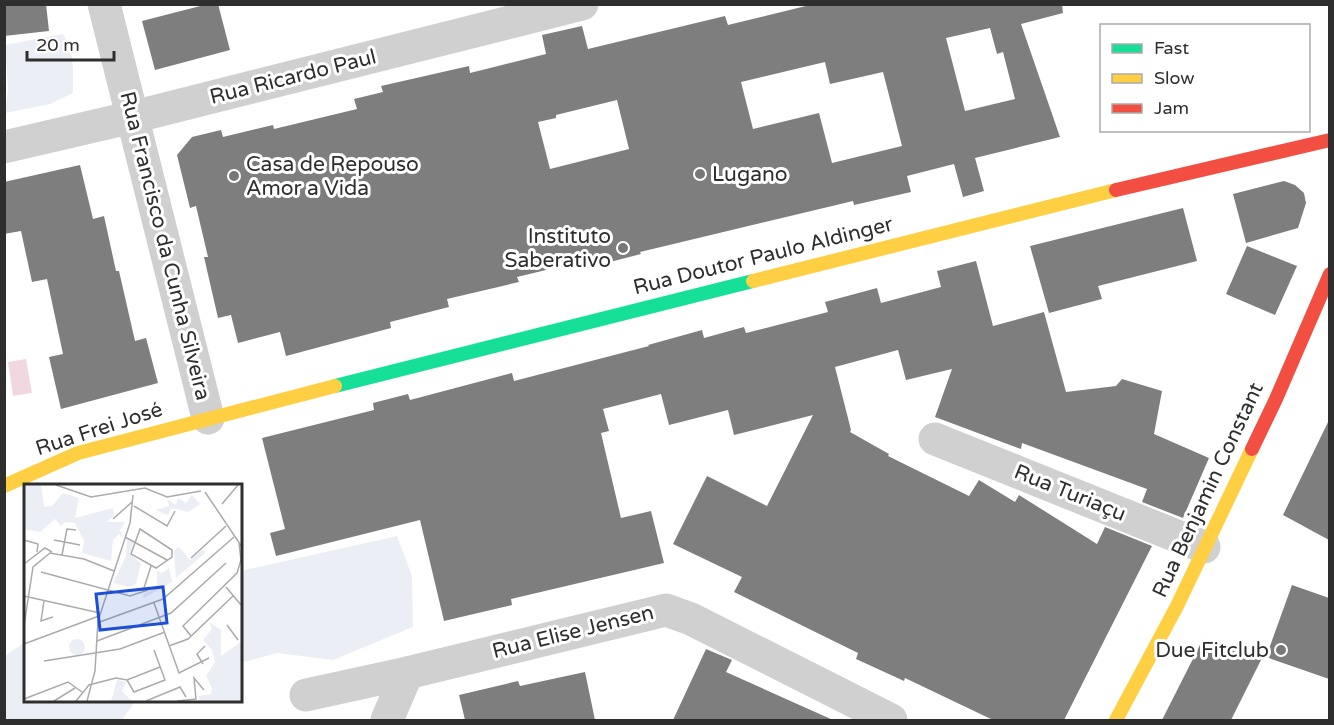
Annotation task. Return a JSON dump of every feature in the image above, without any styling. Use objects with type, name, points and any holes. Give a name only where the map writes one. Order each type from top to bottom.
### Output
[{"type":"street","name":"Rua Francisco da Cunha Silveira","points":[[104,4],[208,418]]},
{"type":"street","name":"Rua Ricardo Paul","points":[[4,147],[133,117],[582,4]]},
{"type":"street","name":"Rua Doutor Paulo Aldinger","points":[[208,418],[1146,182],[1329,140]]},
{"type":"street","name":"Rua Benjamin Constant","points":[[1116,720],[1177,606],[1276,399],[1329,274]]},
{"type":"street","points":[[1306,327],[1322,333]]},
{"type":"street","name":"Rua Frei José","points":[[4,486],[78,453],[208,418]]},
{"type":"street","name":"Rua Turiaçu","points":[[935,439],[1204,547]]},
{"type":"street","name":"Rua Elise Jensen","points":[[306,695],[666,610],[690,619],[891,720]]},
{"type":"street","points":[[387,720],[407,673]]},
{"type":"shaded area","points":[[63,34],[70,48],[73,93],[50,104],[5,113],[8,89],[5,45]]},
{"type":"shaded area","points":[[26,359],[32,393],[13,396],[8,362]]},
{"type":"shaded area","points":[[397,536],[412,576],[413,627],[333,660],[277,653],[242,662],[242,571]]},
{"type":"shaded area","points":[[24,643],[24,701],[135,701],[122,720],[5,720],[5,656]]},
{"type":"building","points":[[4,4],[46,4],[49,31],[4,36]]},
{"type":"building","points":[[208,4],[218,4],[230,50],[155,70],[142,21]]},
{"type":"building","points":[[814,4],[1062,4],[1063,13],[1021,24],[1060,137],[975,158],[984,191],[963,197],[954,164],[907,176],[911,192],[854,205],[853,201],[640,252],[641,254],[610,262],[608,255],[517,277],[519,282],[447,299],[449,307],[390,322],[391,328],[286,356],[280,332],[238,343],[231,315],[218,318],[204,257],[208,257],[196,206],[190,208],[177,155],[192,137],[221,130],[223,137],[273,125],[274,129],[357,109],[354,99],[383,92],[381,86],[469,66],[470,73],[546,54],[542,35],[582,26],[588,49],[725,16],[728,25]],"holes":[[[990,28],[997,54],[1003,52],[1015,99],[965,111],[946,38]],[[825,62],[830,84],[883,72],[902,146],[832,163],[819,113],[753,129],[741,82]],[[617,100],[629,149],[550,169],[538,122],[556,118],[556,115]]]},
{"type":"building","points":[[80,165],[93,219],[104,216],[135,341],[146,338],[158,383],[61,409],[49,357],[63,354],[47,279],[32,282],[21,231],[4,234],[4,182]]},
{"type":"building","points":[[1284,181],[1295,185],[1304,193],[1306,203],[1298,228],[1246,243],[1233,194]]},
{"type":"building","points":[[1183,208],[1197,261],[1098,286],[1102,299],[1049,313],[1030,246]]},
{"type":"building","points":[[1247,246],[1297,266],[1275,315],[1226,294]]},
{"type":"building","points":[[976,261],[993,326],[1044,312],[1066,392],[1116,386],[1122,379],[1162,391],[1154,434],[1209,458],[1183,518],[1142,502],[1147,489],[1022,443],[1021,449],[935,417],[952,369],[906,380],[898,350],[835,367],[850,432],[889,454],[888,456],[969,496],[979,480],[1015,502],[1019,495],[1097,544],[1105,527],[1152,546],[1064,720],[993,720],[905,678],[904,681],[856,659],[858,653],[734,592],[742,577],[673,544],[707,476],[767,506],[813,415],[734,435],[728,410],[669,425],[661,394],[603,409],[609,431],[601,433],[621,518],[651,511],[664,563],[511,599],[512,605],[444,621],[420,520],[276,556],[270,533],[285,529],[262,438],[374,410],[373,403],[408,394],[410,400],[512,373],[514,381],[702,330],[704,338],[744,327],[746,333],[828,312],[825,302],[877,288],[881,303],[941,287],[937,271]]},
{"type":"building","points":[[1329,420],[1329,540],[1283,515]]},
{"type":"building","points":[[1292,585],[1329,598],[1329,679],[1266,657]]},
{"type":"building","points":[[1203,639],[1262,658],[1231,720],[1162,720]]},
{"type":"building","points":[[706,649],[732,660],[726,672],[833,720],[673,720]]},
{"type":"building","points":[[585,672],[595,720],[465,720],[459,695],[518,681],[520,686]]},
{"type":"traffic: fast","points":[[335,386],[753,281]]},
{"type":"traffic: slow","points":[[753,281],[1116,190]]},
{"type":"traffic: slow","points":[[4,486],[78,453],[335,386]]},
{"type":"traffic: slow","points":[[1116,720],[1177,606],[1252,449]]},
{"type":"traffic: jam","points":[[1116,190],[1330,140]]},
{"type":"traffic: jam","points":[[1252,449],[1330,274]]},
{"type":"place","name":"Lugano","points":[[700,174]]},
{"type":"place","name":"Casa de Repouso Amor a Vida","points":[[234,176]]},
{"type":"place","name":"Instituto Saberativo","points":[[623,248]]},
{"type":"place","name":"Due Fitclub","points":[[1281,650]]}]
